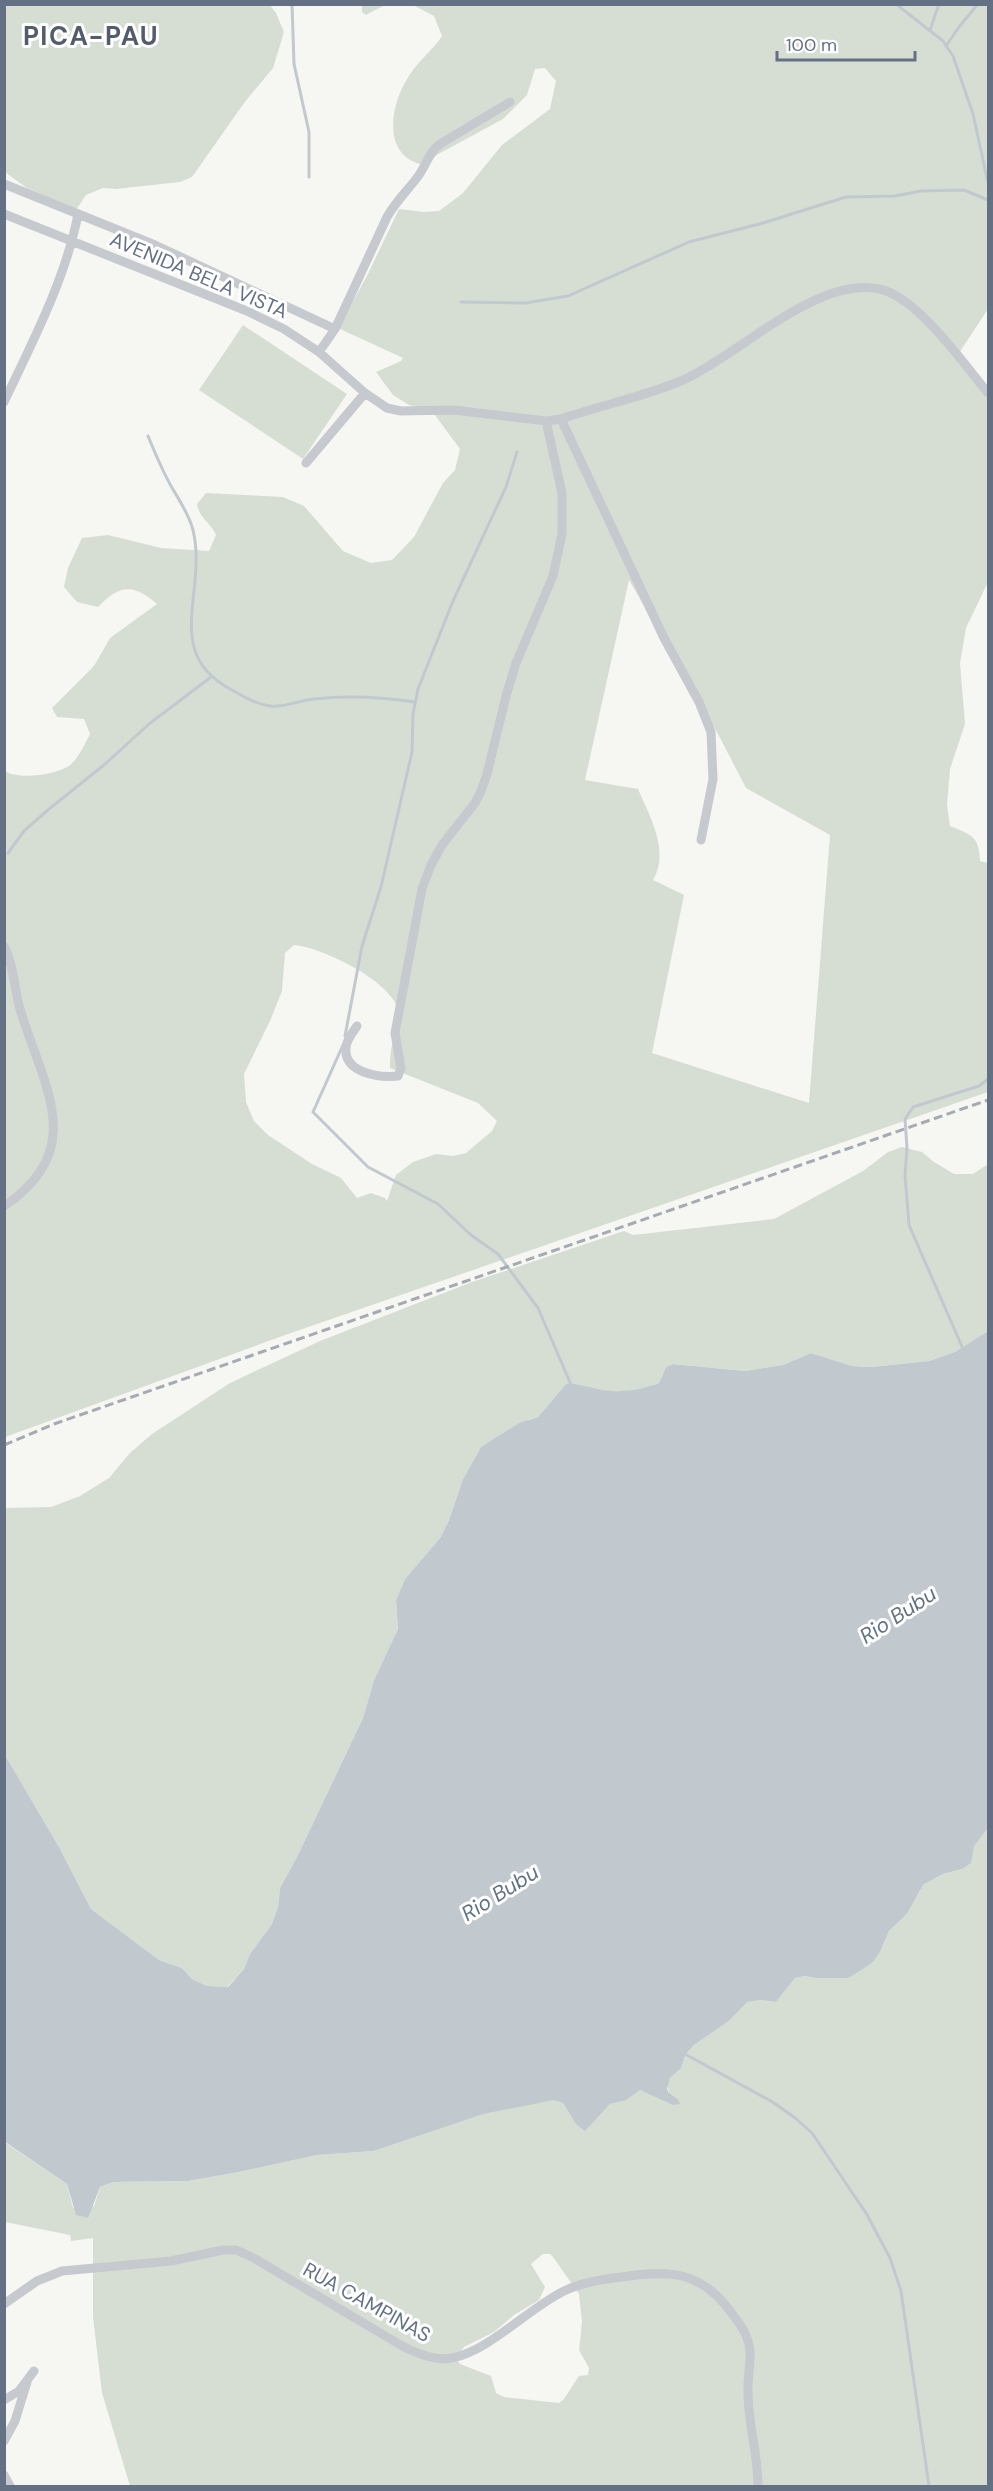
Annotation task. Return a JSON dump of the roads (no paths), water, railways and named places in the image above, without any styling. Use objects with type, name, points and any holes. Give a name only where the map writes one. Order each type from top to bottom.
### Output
[{"type":"street","points":[[319,352],[335,329],[387,216],[418,177],[432,152],[440,144],[510,102]]},
{"type":"street","name":"AVENIDA BELA VISTA","points":[[4,184],[155,245],[335,329]]},
{"type":"street","name":"AVENIDA BELA VISTA","points":[[4,214],[248,311],[284,329],[319,352],[379,404],[393,411],[454,410],[546,421],[561,418],[681,381],[808,304],[835,292],[866,288],[884,290],[909,304],[988,393]]},
{"type":"street","points":[[4,402],[29,350],[73,243],[78,214]]},
{"type":"street","points":[[306,463],[365,393]]},
{"type":"street","points":[[561,418],[664,638],[699,702],[711,732],[713,779],[701,840]]},
{"type":"street","points":[[357,1026],[346,1045],[347,1056],[352,1065],[372,1075],[398,1076],[401,1068],[395,1033],[422,889],[430,865],[442,845],[475,804],[481,791],[516,663],[553,576],[562,534],[563,504],[546,421]]},
{"type":"street","points":[[4,946],[19,1007],[50,1095],[54,1132],[46,1161],[34,1181],[4,1206]]},
{"type":"street","name":"RUA CAMPINAS","points":[[4,2304],[37,2281],[62,2271],[171,2261],[223,2250],[236,2250],[252,2257],[404,2347],[421,2355],[450,2358],[484,2344],[543,2302],[567,2289],[621,2277],[659,2272],[675,2274],[698,2281],[721,2298],[748,2339],[750,2352],[748,2405],[758,2487]]},
{"type":"street","points":[[4,2400],[16,2394],[34,2371]]},
{"type":"street","points":[[4,2441],[15,2421],[27,2382]]},
{"type":"street","points":[[4,2475],[10,2487]]},
{"type":"water","name":"Rio Bubu","points":[[988,1331],[988,1828],[974,1846],[971,1863],[923,1885],[907,1914],[889,1931],[873,1962],[848,1978],[805,1976],[795,1978],[776,2002],[760,2000],[747,2002],[729,2021],[694,2045],[685,2055],[681,2068],[670,2078],[667,2089],[680,2104],[673,2105],[640,2090],[626,2100],[610,2104],[585,2131],[576,2124],[563,2103],[554,2100],[484,2114],[374,2151],[317,2155],[188,2181],[113,2182],[100,2187],[88,2218],[76,2215],[67,2184],[5,2142],[5,1755],[59,1847],[91,1909],[159,1960],[182,1968],[192,1979],[207,1986],[228,1987],[244,1969],[250,1954],[272,1924],[278,1907],[280,1888],[363,1718],[374,1680],[398,1629],[396,1600],[405,1579],[440,1538],[449,1520],[463,1479],[481,1447],[519,1423],[538,1417],[566,1384],[613,1391],[629,1390],[659,1383],[666,1367],[673,1364],[745,1371],[783,1365],[811,1353],[852,1366],[871,1367],[929,1361],[955,1352]]},
{"type":"waterway","points":[[292,4],[294,64],[309,132],[309,177]]},
{"type":"waterway","points":[[896,4],[943,41],[953,56],[973,114],[988,183]]},
{"type":"waterway","points":[[930,30],[939,4]]},
{"type":"waterway","points":[[946,46],[978,4]]},
{"type":"waterway","points":[[461,302],[525,303],[568,296],[689,242],[763,223],[846,197],[895,196],[921,191],[964,190],[988,200]]},
{"type":"waterway","points":[[148,436],[193,530],[196,553],[192,639],[198,658],[211,675],[246,698],[270,706],[339,697],[414,702]]},
{"type":"waterway","points":[[345,1036],[362,946],[381,887],[412,752],[413,714],[418,689],[453,601],[506,487],[517,452]]},
{"type":"waterway","points":[[8,853],[24,831],[49,809],[104,765],[149,724],[211,677]]},
{"type":"waterway","points":[[343,1045],[313,1112],[368,1167],[438,1204],[471,1235],[498,1254],[538,1308],[572,1387]]},
{"type":"waterway","points":[[963,1349],[909,1225],[905,1175],[907,1148],[905,1119],[913,1107],[979,1086],[988,1079]]},
{"type":"waterway","points":[[683,2053],[771,2101],[794,2117],[812,2133],[866,2213],[890,2258],[901,2291],[929,2486]]},
{"type":"railway","points":[[4,1445],[54,1424],[988,1100]]},
{"type":"district","name":"PICA-PAU","points":[[91,36]]}]
